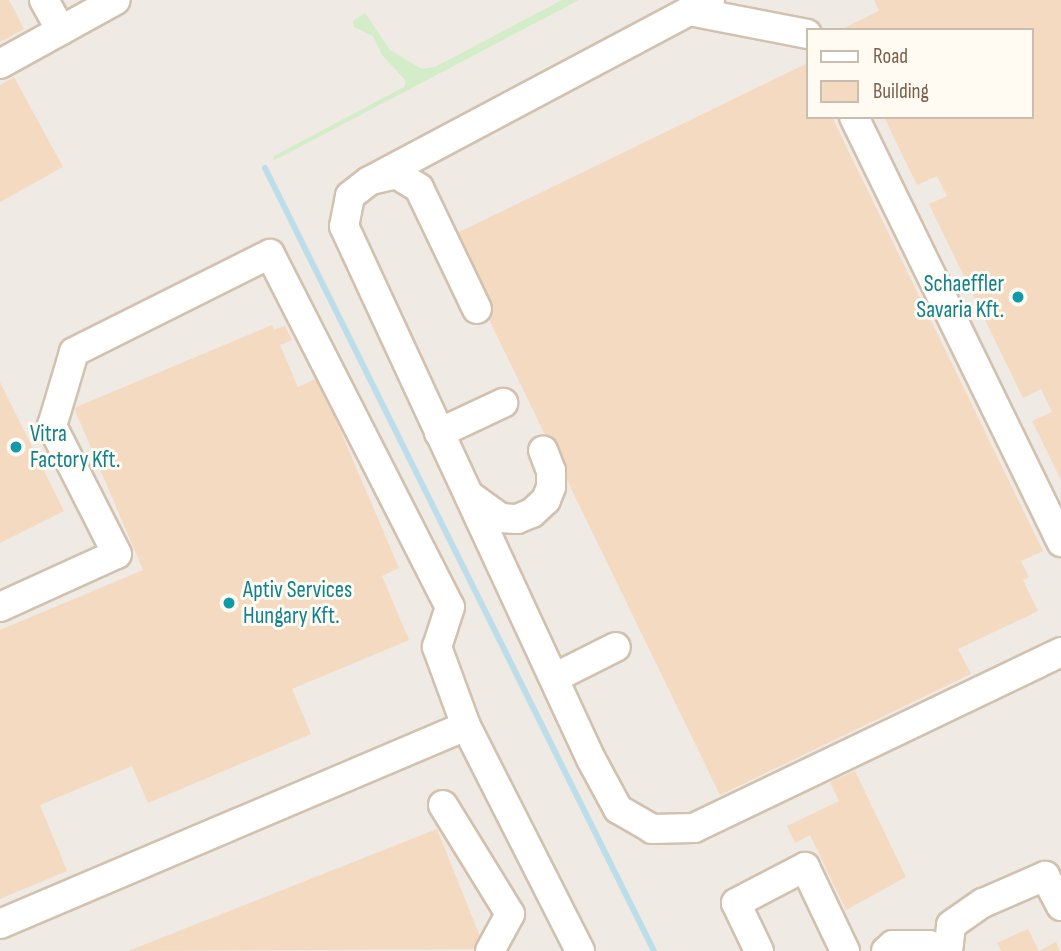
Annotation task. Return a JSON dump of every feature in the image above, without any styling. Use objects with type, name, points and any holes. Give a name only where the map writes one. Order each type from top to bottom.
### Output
[{"type":"lane","points":[[44,0],[61,30]]},
{"type":"lane","points":[[0,64],[116,0]]},
{"type":"lane","points":[[806,34],[700,6],[369,180],[350,196],[344,226],[467,493],[618,809],[652,829],[694,828],[1061,652]]},
{"type":"lane","points":[[856,119],[1061,542]]},
{"type":"lane","points":[[369,180],[396,174],[419,188],[477,310]]},
{"type":"lane","points":[[0,607],[117,554],[52,426],[74,352],[270,254],[450,607],[437,647],[466,726],[580,951]]},
{"type":"lane","points":[[439,433],[503,403]]},
{"type":"lane","points":[[467,493],[484,509],[509,518],[532,513],[546,500],[551,471],[543,450]]},
{"type":"lane","points":[[503,568],[501,540],[509,518]]},
{"type":"lane","points":[[554,678],[616,647]]},
{"type":"lane","points":[[0,924],[466,726]]},
{"type":"lane","points":[[443,805],[510,914],[490,951]]},
{"type":"lane","points":[[759,951],[736,903],[805,867],[845,951]]},
{"type":"lane","points":[[948,951],[951,925],[983,903],[1045,876],[1061,906]]},
{"type":"lane","points":[[886,951],[893,945],[929,945],[934,951]]},
{"type":"shaded area","points":[[0,0],[1061,0],[1061,951],[0,951]]},
{"type":"green space","points":[[562,0],[579,0],[273,161],[274,156],[404,87],[406,81],[382,55],[373,36],[354,27],[353,21],[365,13],[390,50],[422,69],[435,67]]},
{"type":"building","points":[[0,0],[9,0],[24,29],[0,42]]},
{"type":"building","name":"Schaeffler Savaria Kft.","points":[[874,0],[1061,0],[1061,480],[1032,421],[1052,412],[1041,389],[1023,398],[929,204],[947,196],[937,176],[917,185],[885,119],[1033,119],[1033,28],[844,28],[879,11]]},
{"type":"building","points":[[806,64],[806,119],[833,119],[1043,551],[1021,561],[1029,577],[1023,580],[1038,611],[958,649],[971,674],[720,795],[449,237]]},
{"type":"building","points":[[14,77],[63,167],[0,202],[0,85]]},
{"type":"building","name":"Aptiv Services Hungary Kft.","points":[[272,325],[274,330],[285,326],[292,340],[280,345],[298,387],[318,378],[399,568],[382,576],[409,640],[292,689],[311,734],[148,803],[132,766],[40,805],[67,871],[0,899],[0,630],[143,570],[74,408]]},
{"type":"building","name":"Vitra Factory Kft.","points":[[0,382],[64,511],[0,543]]},
{"type":"building","points":[[855,771],[906,877],[846,910],[810,835],[795,843],[787,826],[839,801],[830,782]]},
{"type":"building","points":[[437,829],[485,949],[128,951]]},
{"type":"building","points":[[1028,929],[1039,951],[1001,951],[997,943]]},
{"type":"building","points":[[1056,942],[1060,951],[1039,951]]},
{"type":"waterway","points":[[265,168],[654,951]]},
{"type":"place","name":"Schaeffler Savaria Kft.","points":[[1018,297]]},
{"type":"place","name":"Vitra Factory Kft.","points":[[16,447]]},
{"type":"place","name":"Aptiv Services Hungary Kft.","points":[[229,603]]}]
